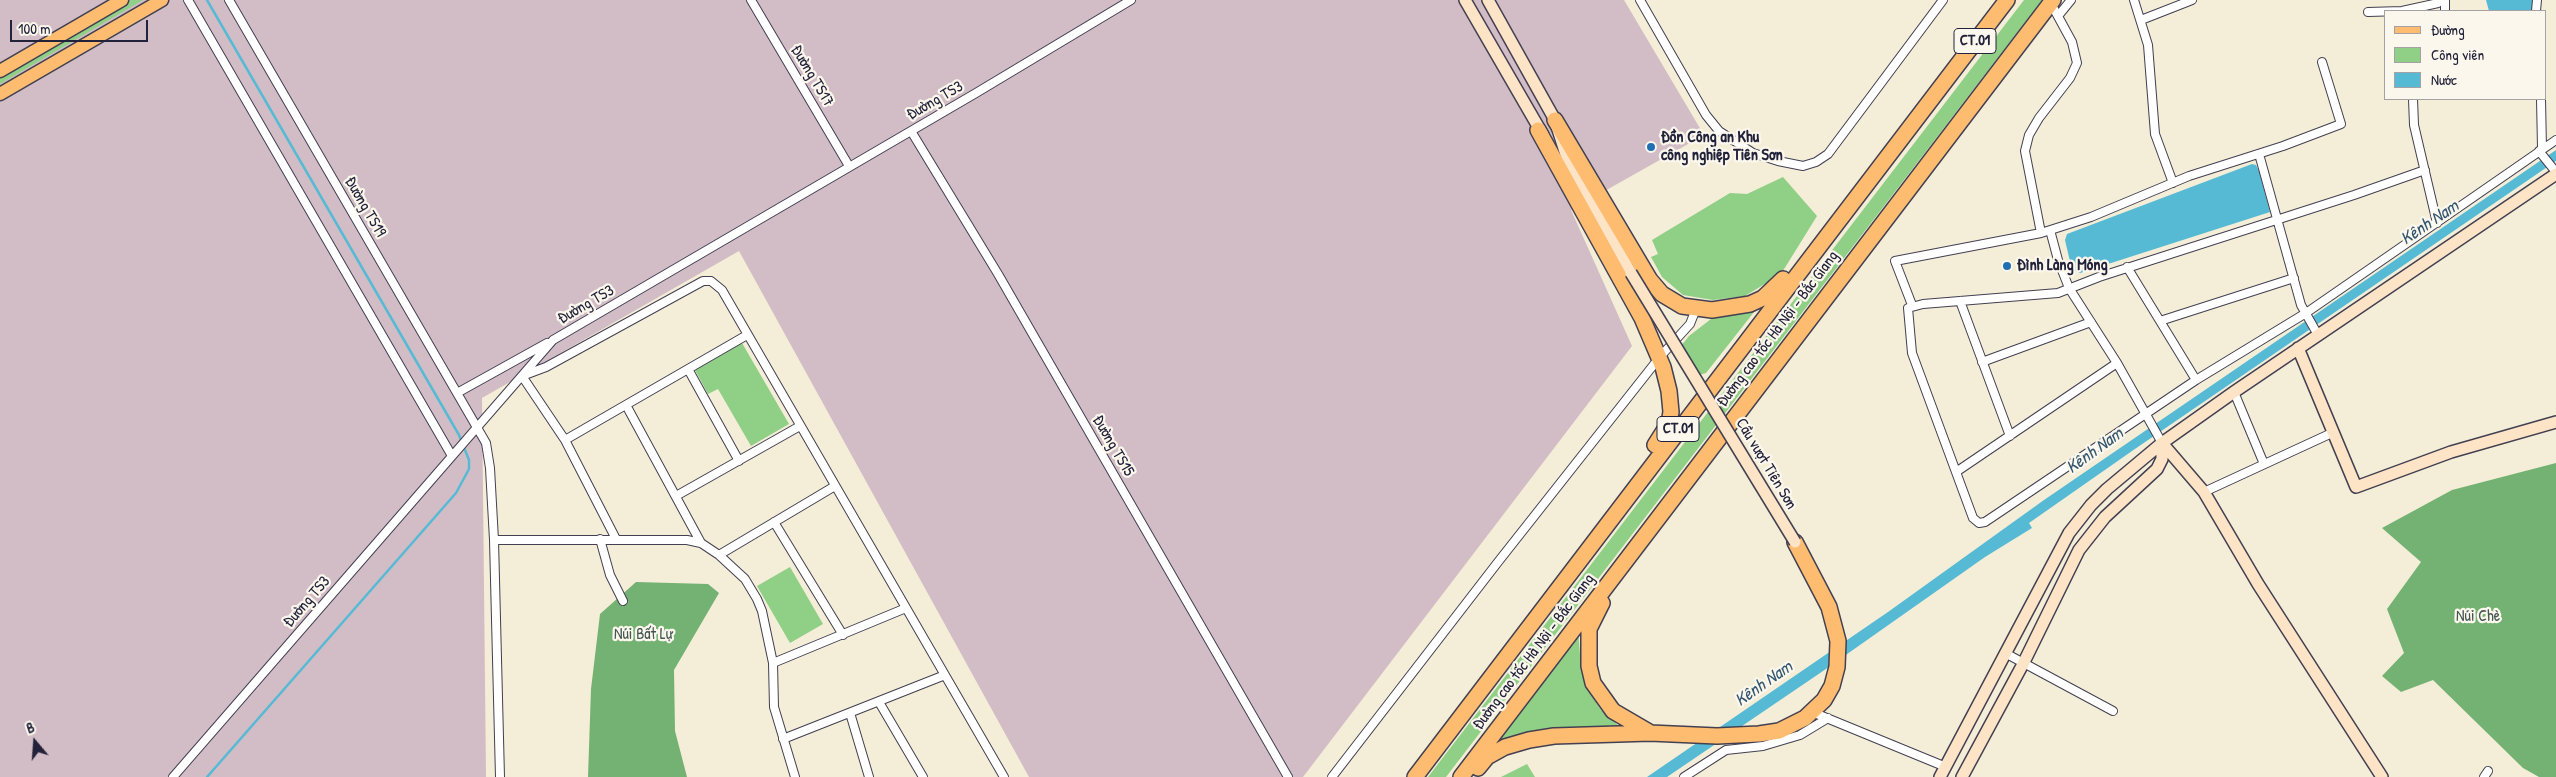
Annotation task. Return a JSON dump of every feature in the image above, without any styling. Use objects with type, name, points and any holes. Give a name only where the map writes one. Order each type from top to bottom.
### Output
[{"type":"highway","name":"Đường cao tốc Hà Nội - Bắc Giang","points":[[1415,777],[2007,0]]},
{"type":"highway","name":"Đường cao tốc Hà Nội - Bắc Giang","points":[[1461,777],[1743,405],[2055,8]]},
{"type":"highway","points":[[1555,120],[1650,280],[1662,294],[1682,306],[1712,310],[1750,304],[1763,298],[1778,285],[1901,124],[1943,82]]},
{"type":"highway","points":[[1408,777],[1428,747],[1651,452],[1669,423],[1670,391],[1659,358],[1642,318],[1538,130]]},
{"type":"highway","points":[[1650,733],[1613,711],[1597,688],[1589,666],[1589,629],[1598,608],[1695,481],[1743,405]]},
{"type":"highway","points":[[1471,777],[1487,757],[1505,747],[1529,740],[1554,736],[1650,733],[1718,736],[1750,735],[1788,728],[1812,712],[1828,693],[1837,668],[1837,633],[1825,598],[1795,542]]},
{"type":"main road","points":[[0,71],[122,0]]},
{"type":"main road","points":[[0,94],[162,0]]},
{"type":"main road","points":[[1465,0],[1538,130],[1568,161]]},
{"type":"main road","points":[[1488,0],[1555,120],[1568,161]]},
{"type":"main road","name":"Cầu vượt Tiên Sơn","points":[[1568,161],[1631,273],[1795,542]]},
{"type":"main road","points":[[1943,772],[2069,532],[2107,489],[2162,443],[2234,392],[2556,173]]},
{"type":"main road","points":[[2298,348],[2356,487],[2451,452],[2556,422]]},
{"type":"main road","points":[[2162,443],[2204,492],[2254,578],[2382,777]]},
{"type":"main road","points":[[1962,777],[2023,664],[2079,550],[2105,517],[2157,469],[2162,459],[2162,443]]},
{"type":"street","points":[[188,0],[452,456]]},
{"type":"street","name":"Đường TS19","points":[[229,0],[486,444],[490,468],[494,540],[500,777]]},
{"type":"street","name":"Đường TS17","points":[[751,0],[849,166]]},
{"type":"street","name":"Đường TS3","points":[[173,777],[553,340],[1131,0]]},
{"type":"street","points":[[1640,0],[1706,115],[1720,130],[1753,153],[1803,166],[1816,162],[1828,154],[1943,0]]},
{"type":"street","points":[[2041,233],[2025,151],[2029,135],[2039,118],[2070,78],[2077,63],[2072,42],[2055,8],[2071,0]]},
{"type":"street","points":[[2134,0],[2148,46],[2155,134],[2172,183]]},
{"type":"street","points":[[2141,20],[2192,0]]},
{"type":"street","points":[[2406,10],[2438,3],[2441,0]]},
{"type":"street","points":[[2368,12],[2384,12]]},
{"type":"street","points":[[1912,305],[1895,261],[2041,233],[2091,217],[2172,183],[2341,124],[2322,62]]},
{"type":"street","points":[[2413,100],[2414,125],[2437,223]]},
{"type":"street","points":[[2541,100],[2540,150],[2556,173]]},
{"type":"street","name":"Đường TS15","points":[[911,131],[1003,282],[1288,777]]},
{"type":"street","points":[[2425,170],[2354,195],[2127,267],[2058,293],[1912,305],[1908,308],[1912,353],[1973,518],[1979,523],[1985,522],[2147,418],[2196,380],[2307,315],[2556,140]]},
{"type":"street","points":[[2259,154],[2294,278],[2307,315],[2318,335]]},
{"type":"street","points":[[2050,230],[2058,260],[2069,288],[2117,363],[2162,443]]},
{"type":"street","points":[[2127,267],[2196,380]]},
{"type":"street","points":[[2160,321],[2294,278]]},
{"type":"street","points":[[616,538],[565,440],[522,376],[546,367],[703,281],[710,280],[722,290],[1004,777]]},
{"type":"street","points":[[1960,301],[2010,436]]},
{"type":"street","points":[[1332,777],[1659,358],[1690,324],[1696,309]]},
{"type":"street","points":[[1982,362],[2091,322]]},
{"type":"street","points":[[565,440],[747,335]]},
{"type":"street","points":[[457,393],[553,340]]},
{"type":"street","points":[[1956,472],[2117,363]]},
{"type":"street","points":[[688,369],[739,461]]},
{"type":"street","points":[[2234,392],[2264,464]]},
{"type":"street","points":[[626,405],[701,543]]},
{"type":"street","points":[[676,496],[800,426]]},
{"type":"street","points":[[2204,492],[2334,432]]},
{"type":"street","points":[[719,555],[835,486]]},
{"type":"street","points":[[774,522],[843,635]]},
{"type":"street","points":[[494,540],[616,538],[687,540],[701,543],[719,555],[744,579],[758,599],[773,663],[774,707],[795,777]]},
{"type":"street","points":[[600,539],[610,574],[623,601]]},
{"type":"street","points":[[773,663],[906,608]]},
{"type":"street","points":[[2005,653],[2113,711]]},
{"type":"street","points":[[783,739],[945,675]]},
{"type":"street","points":[[880,702],[923,777]]},
{"type":"street","points":[[1812,712],[1943,772]]},
{"type":"street","points":[[850,713],[869,777]]},
{"type":"street","points":[[1684,777],[1726,750],[1763,746],[1800,735],[1828,718]]},
{"type":"shaded area","points":[[0,0],[1624,0],[1704,135],[1571,210],[1632,346],[1303,777],[1029,777],[739,251],[482,398],[486,777],[0,777]]},
{"type":"green space","points":[[131,0],[143,0],[0,84],[0,76]]},
{"type":"green space","points":[[2024,0],[2042,0],[1446,777],[1428,777]]},
{"type":"green space","points":[[1783,177],[1817,216],[1781,274],[1745,296],[1713,300],[1683,295],[1662,277],[1651,257],[1658,254],[1652,240],[1730,193],[1747,194]]},
{"type":"green space","points":[[1758,307],[1706,373],[1699,375],[1681,346],[1689,336],[1711,319]]},
{"type":"green space","points":[[742,343],[789,424],[751,446],[718,389],[708,394],[695,370]]},
{"type":"green space","name":"Núi Chè","points":[[2556,463],[2556,777],[2539,777],[2523,768],[2433,680],[2401,692],[2382,676],[2404,653],[2387,609],[2421,562],[2382,528],[2452,490]]},
{"type":"green space","points":[[790,567],[823,624],[790,643],[757,586]]},
{"type":"green space","name":"Núi Bất Lự","points":[[636,582],[708,584],[719,593],[674,670],[675,731],[687,777],[588,777],[591,689],[600,614]]},
{"type":"green space","points":[[1578,630],[1581,666],[1588,691],[1601,710],[1622,729],[1487,750]]},
{"type":"green space","points":[[1527,764],[1535,777],[1501,777]]},
{"type":"water","points":[[2486,0],[2534,0],[2535,10],[2489,10]]},
{"type":"water","name":"Kênh Nam","points":[[2556,150],[2556,161],[2029,523],[2032,528],[1985,557],[1823,671],[1667,777],[1647,777],[1888,612],[2044,500]]},
{"type":"water","points":[[2252,164],[2256,165],[2259,171],[2270,212],[2080,273],[2072,270],[2065,240],[2067,234]]},
{"type":"waterway","points":[[207,0],[459,435],[469,460],[469,469],[456,493],[207,777]]},
{"type":"place","name":"Đồn Công an Khu công nghiệp Tiên Sơn","points":[[1651,147]]},
{"type":"place","name":"Đình Làng Móng","points":[[2007,266]]}]
